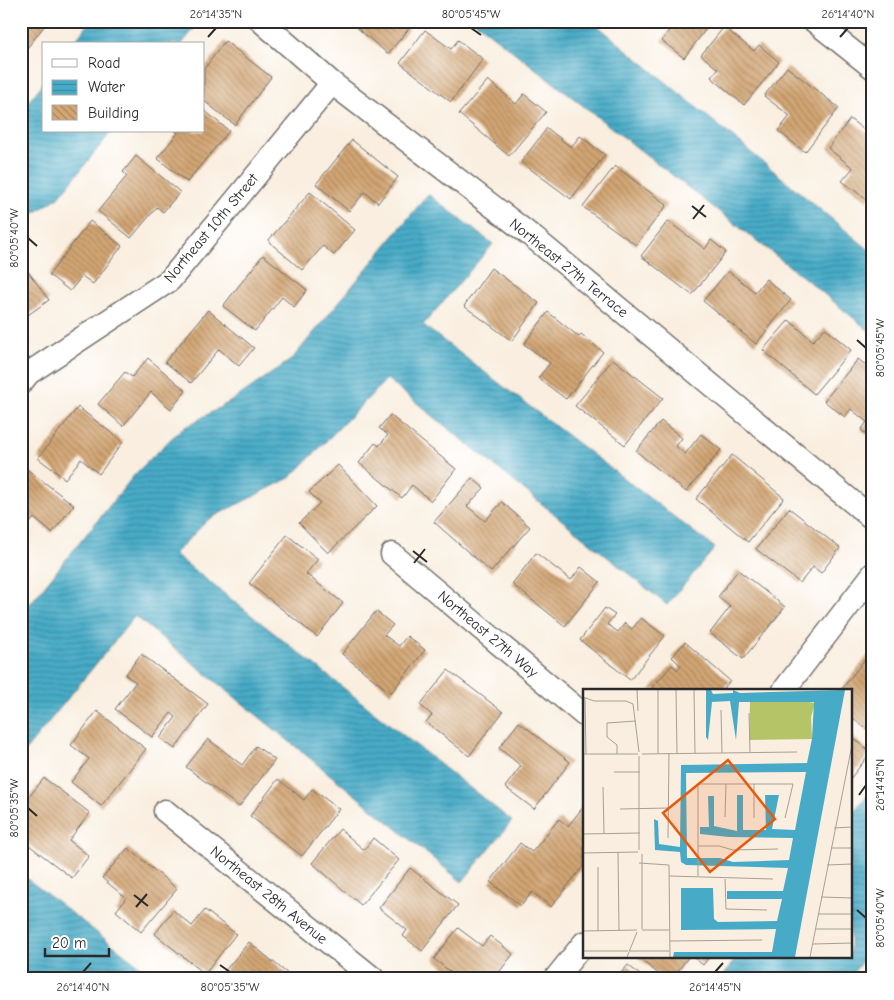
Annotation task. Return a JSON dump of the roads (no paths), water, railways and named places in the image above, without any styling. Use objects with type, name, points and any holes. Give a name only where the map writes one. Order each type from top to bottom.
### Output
[{"type":"street","name":"Northeast 27th Terrace","points":[[261,21],[332,83],[534,238],[873,519]]},
{"type":"street","points":[[814,21],[873,68]]},
{"type":"street","name":"Northeast 10th Street","points":[[21,383],[29,373],[170,280],[332,83]]},
{"type":"street","name":"Northeast 27th Way","points":[[392,554],[583,714]]},
{"type":"street","points":[[785,689],[873,574]]},
{"type":"street","name":"Northeast 28th Avenue","points":[[165,811],[374,979]]},
{"type":"street","points":[[555,979],[583,944]]},
{"type":"water","points":[[90,21],[200,21],[184,42],[74,42]]},
{"type":"water","points":[[474,21],[592,21],[873,253],[873,334],[802,276]]},
{"type":"water","points":[[42,85],[42,132],[111,132],[59,197],[21,222],[21,111]]},
{"type":"water","points":[[428,194],[493,244],[423,325],[715,548],[667,605],[387,379],[291,477],[209,519],[174,554],[512,821],[462,882],[135,616],[21,756],[21,615],[136,473],[180,430],[233,400],[292,359]]},
{"type":"water","points":[[873,788],[873,948],[848,979],[720,979],[736,958],[852,958],[852,814]]},
{"type":"water","points":[[21,874],[157,979],[21,979]]}]
